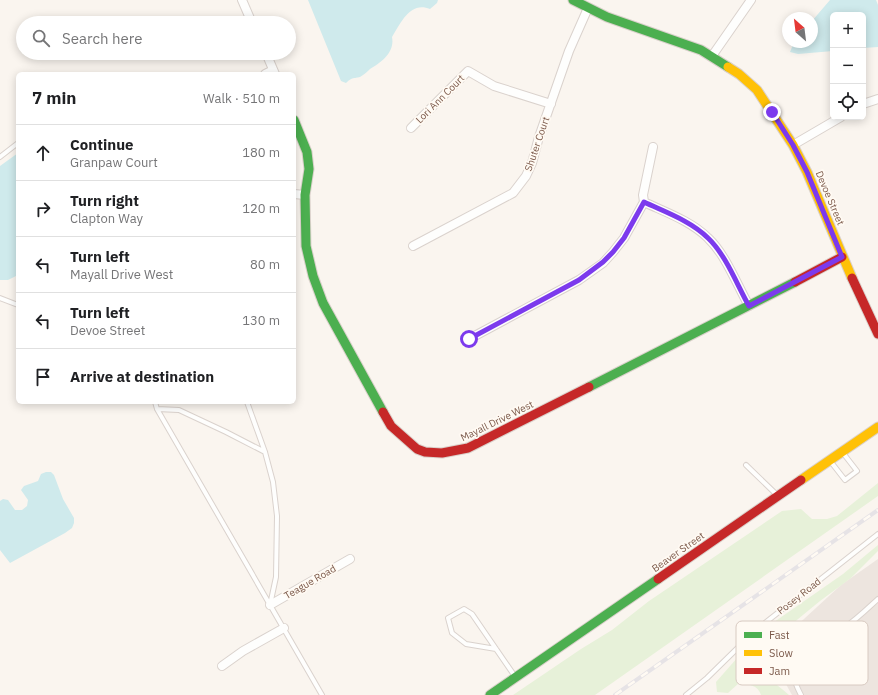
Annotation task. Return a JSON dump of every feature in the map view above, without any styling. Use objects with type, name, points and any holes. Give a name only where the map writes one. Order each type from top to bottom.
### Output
[{"type":"street","points":[[242,0],[249,16]]},
{"type":"street","name":"Devoe Street","points":[[573,0],[607,17],[701,50],[740,74],[757,90],[793,145],[818,196],[842,257],[878,334]]},
{"type":"street","points":[[712,56],[751,0]]},
{"type":"street","name":"Shuter Court","points":[[413,246],[513,193],[526,176],[532,163],[550,104],[569,51],[588,8]]},
{"type":"street","points":[[269,60],[274,72]]},
{"type":"street","name":"Lori Ann Court","points":[[411,128],[468,71],[494,86],[550,104]]},
{"type":"street","points":[[866,103],[878,99]]},
{"type":"street","points":[[793,145],[836,120]]},
{"type":"street","name":"Mayall Drive West","points":[[296,125],[307,152],[309,169],[306,195],[306,246],[313,276],[323,303],[391,426],[414,447],[428,455],[445,454],[468,448],[749,306],[842,257]]},
{"type":"street","points":[[469,339],[579,280],[603,262],[613,252],[624,238],[644,202],[643,195],[653,147]]},
{"type":"street","points":[[296,194],[306,195]]},
{"type":"street","points":[[644,202],[682,220],[708,238],[722,255],[749,306]]},
{"type":"street","name":"Beaver Street","points":[[490,695],[878,427]]},
{"type":"street","name":"Teague Road","points":[[270,605],[350,560]]},
{"type":"street","points":[[222,666],[243,651],[284,628]]},
{"type":"lane","points":[[0,157],[16,145]]},
{"type":"lane","points":[[0,298],[16,304]]},
{"type":"lane","points":[[156,404],[157,409],[322,695]]},
{"type":"lane","points":[[248,404],[265,452],[273,482],[277,516],[276,577],[270,605]]},
{"type":"lane","points":[[157,409],[179,410],[265,452]]},
{"type":"lane","points":[[830,460],[845,480],[857,471],[842,452]]},
{"type":"lane","points":[[746,465],[778,496]]},
{"type":"lane","name":"Posey Road","points":[[767,621],[878,534]]},
{"type":"lane","points":[[853,621],[878,599]]},
{"type":"lane","points":[[496,649],[466,644],[452,633],[448,618],[464,609],[472,614],[496,649],[515,678]]},
{"type":"lane","name":"Posey Road","points":[[686,695],[707,678],[736,650]]},
{"type":"lane","points":[[796,685],[801,695]]},
{"type":"shaded area","points":[[878,559],[878,695],[792,695],[786,685],[868,685],[868,621],[802,621],[841,585]]},
{"type":"green space","points":[[878,483],[878,496],[595,695],[513,695],[612,630],[649,601],[782,511],[801,509],[812,519],[827,519],[837,516]]},
{"type":"green space","points":[[878,545],[878,551],[851,578],[796,621],[776,621],[843,574]]},
{"type":"green space","points":[[736,659],[737,685],[728,693],[717,692],[716,682]]},
{"type":"green space","points":[[749,685],[777,685],[789,695],[761,695],[755,687]]},
{"type":"water","points":[[308,0],[438,0],[437,3],[430,9],[423,7],[417,8],[407,15],[392,37],[392,47],[387,56],[366,73],[351,79],[346,83],[341,81]]},
{"type":"water","points":[[830,0],[876,0],[878,5],[878,47],[866,48],[866,12],[830,12],[830,51],[798,54],[790,52],[792,48],[818,48],[818,14]]},
{"type":"water","points":[[16,154],[16,276],[8,280],[0,280],[0,166]]},
{"type":"water","points":[[51,472],[54,475],[63,499],[74,518],[74,523],[72,528],[65,533],[10,563],[0,550],[0,501],[3,499],[8,500],[15,510],[22,510],[27,506],[28,500],[21,490],[24,486],[38,481],[41,474]]},
{"type":"railway","points":[[615,695],[878,510]]},
{"type":"traffic: fast","points":[[573,0],[607,17],[701,50],[728,67]]},
{"type":"traffic: fast","points":[[296,125],[307,152],[309,169],[305,195],[306,246],[313,276],[323,303],[383,412]]},
{"type":"traffic: fast","points":[[589,387],[795,282]]},
{"type":"traffic: fast","points":[[490,695],[658,579]]},
{"type":"traffic: slow","points":[[728,67],[739,74],[757,90],[793,145],[807,172],[852,278]]},
{"type":"traffic: slow","points":[[801,480],[878,427]]},
{"type":"traffic: jam","points":[[795,282],[842,257]]},
{"type":"traffic: jam","points":[[852,278],[878,334]]},
{"type":"traffic: jam","points":[[383,412],[391,426],[417,449],[425,452],[442,453],[468,448],[589,387]]},
{"type":"traffic: jam","points":[[658,579],[801,480]]},
{"type":"route","points":[[469,339],[579,280],[603,262],[624,238],[644,202],[682,220],[700,231],[708,238],[718,248],[749,306],[842,257],[807,172],[793,145],[772,112]]}]
